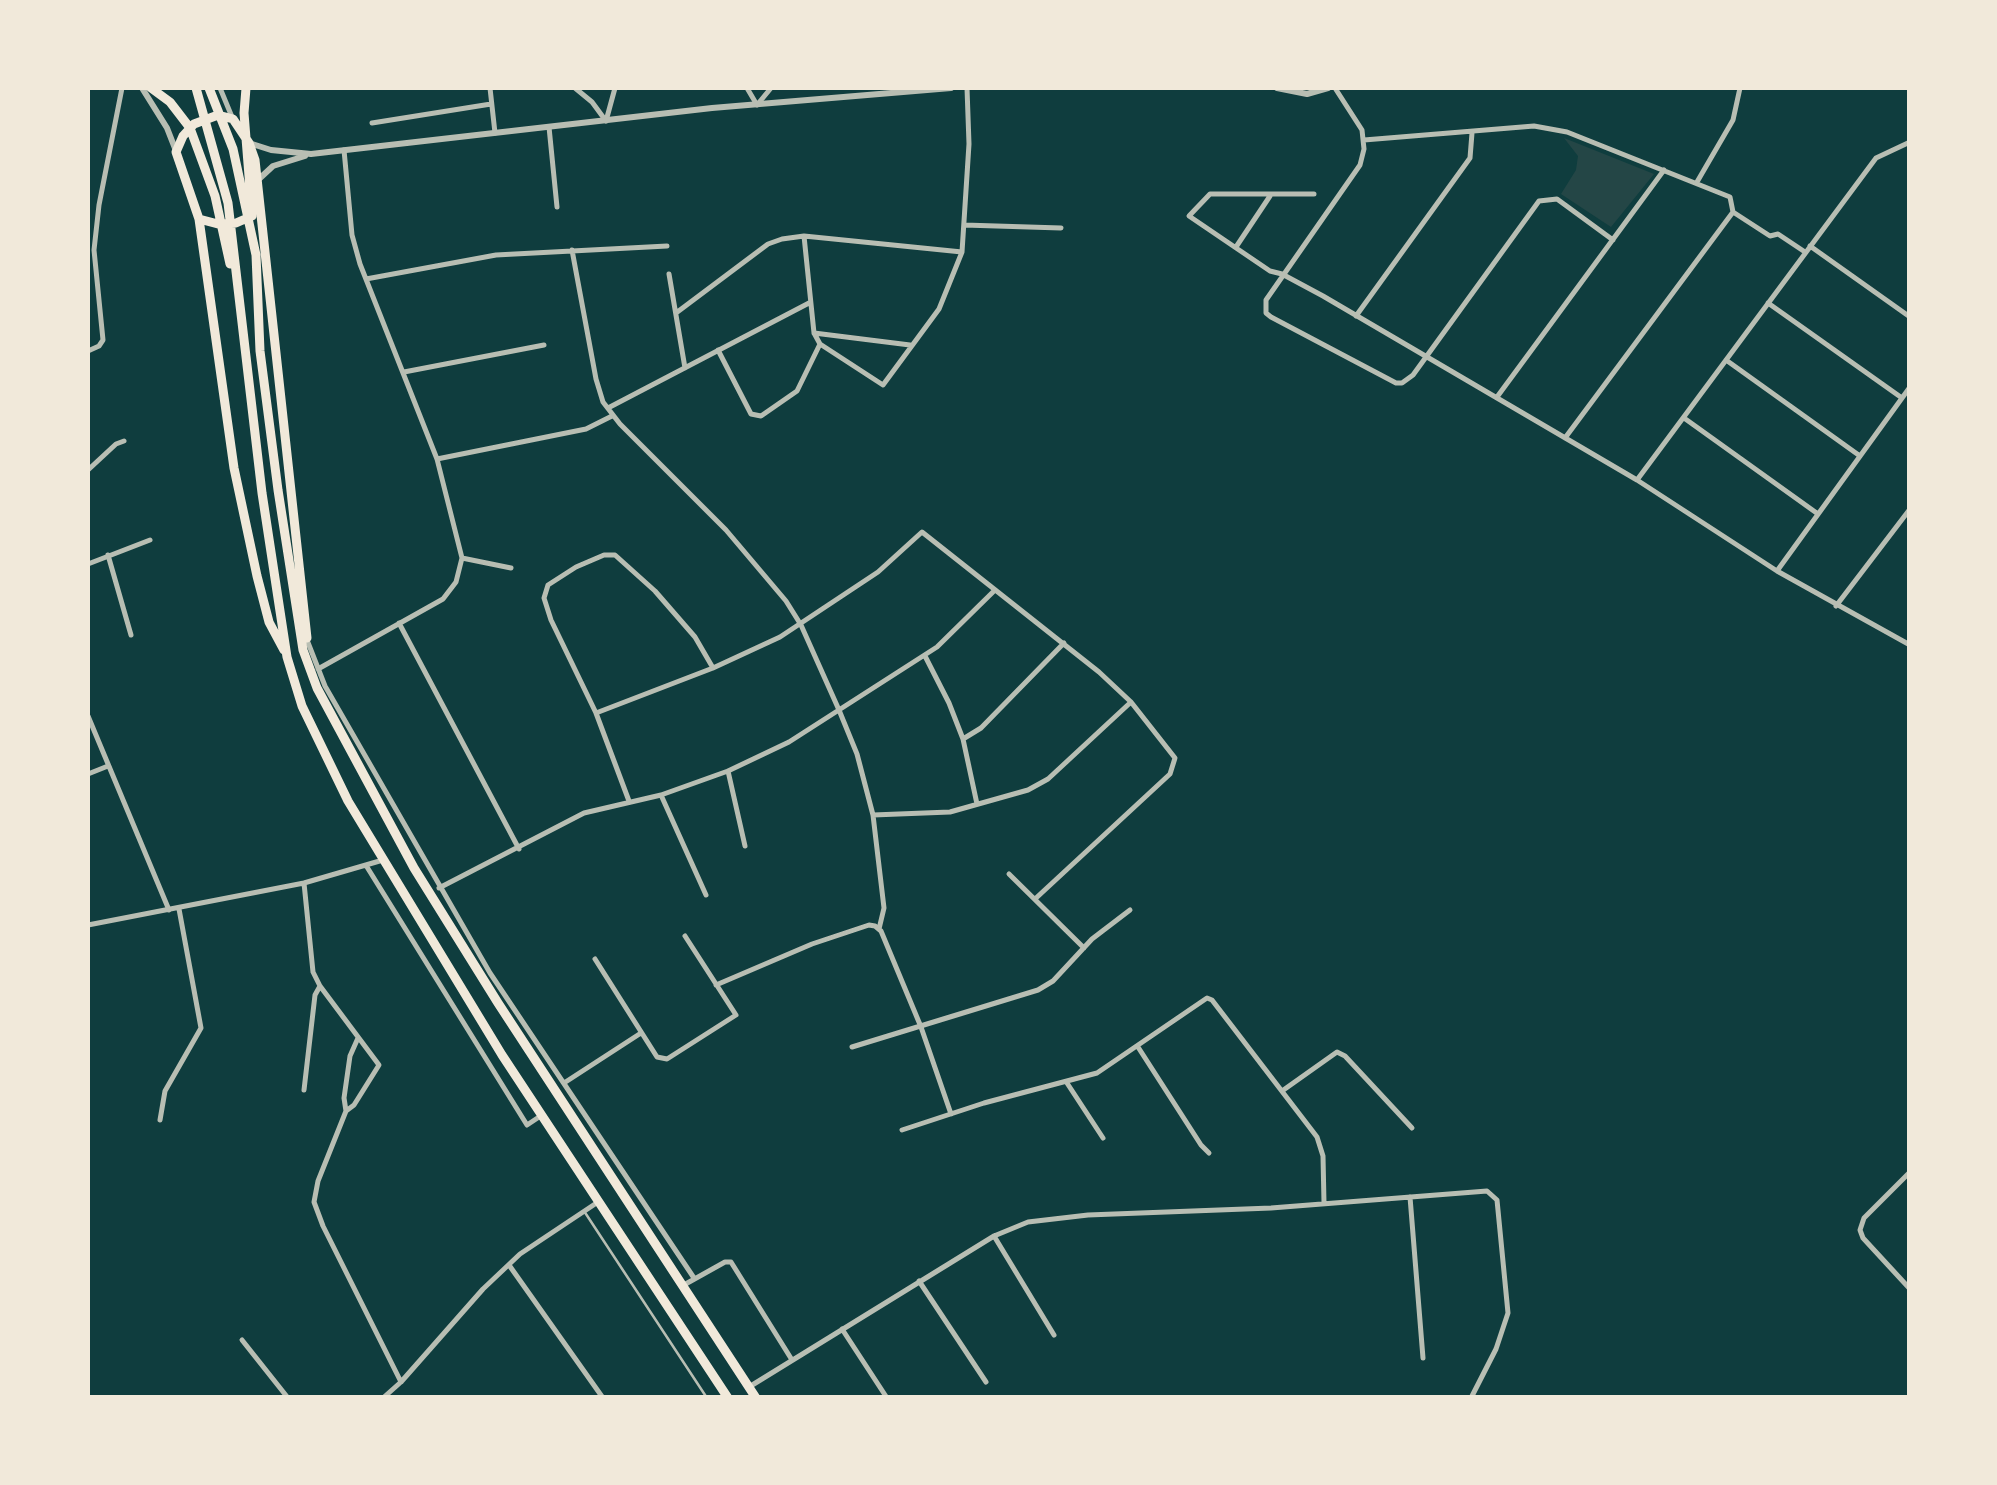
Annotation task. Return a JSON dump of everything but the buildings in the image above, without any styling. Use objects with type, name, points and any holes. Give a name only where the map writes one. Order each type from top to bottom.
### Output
[{"type":"highway","points":[[154,88],[190,128],[216,196],[238,300]]},
{"type":"highway","points":[[196,88],[228,203],[262,493],[287,657],[302,706],[348,802],[502,1055],[728,1398]]},
{"type":"highway","points":[[209,88],[233,150],[256,255]]},
{"type":"highway","points":[[246,88],[245,128],[260,351],[292,592],[303,650],[317,688],[414,868],[756,1398]]},
{"type":"highway","points":[[287,657],[270,622],[234,468],[199,219],[176,152],[194,124],[218,114],[234,119],[249,143],[257,185],[306,637],[317,688]]},
{"type":"highway","points":[[199,219],[236,223],[258,212]]},
{"type":"street","points":[[88,352],[99,346],[104,336],[91,251],[122,88]]},
{"type":"street","points":[[142,88],[176,152]]},
{"type":"street","points":[[154,88],[194,124]]},
{"type":"street","points":[[490,88],[495,133]]},
{"type":"street","points":[[575,88],[592,102],[606,122]]},
{"type":"street","points":[[606,122],[615,88]]},
{"type":"street","points":[[747,88],[757,105]]},
{"type":"street","points":[[757,105],[772,88]]},
{"type":"street","points":[[925,92],[934,88]]},
{"type":"street","points":[[249,143],[271,150],[311,154],[951,88]]},
{"type":"street","points":[[804,236],[809,303],[820,344],[883,385],[939,309],[962,252],[969,144],[966,88]]},
{"type":"street","points":[[1277,88],[1306,94],[1331,88],[1357,118],[1364,140],[1360,165],[1352,181],[1282,274],[1266,300],[1266,313],[1396,383],[1408,380],[1539,201],[1557,199],[1613,240]]},
{"type":"street","points":[[1697,182],[1733,120],[1740,88]]},
{"type":"street","points":[[210,116],[221,90]]},
{"type":"street","points":[[221,90],[234,119]]},
{"type":"street","points":[[372,122],[492,104]]},
{"type":"street","points":[[550,127],[557,207]]},
{"type":"street","points":[[1364,140],[1550,127],[1730,197],[1733,212],[1770,236],[1778,234],[1805,252]]},
{"type":"street","points":[[1356,316],[1470,158],[1472,133]]},
{"type":"street","points":[[1637,480],[1876,158],[1910,142]]},
{"type":"street","points":[[318,669],[433,605],[456,582],[462,558],[437,458],[352,235],[344,150]]},
{"type":"street","points":[[257,185],[266,170],[311,154]]},
{"type":"street","points":[[1497,398],[1664,170]]},
{"type":"street","points":[[1314,194],[1210,194],[1190,216],[1270,271],[1282,274],[1497,398],[1637,480],[1777,572],[1910,645]]},
{"type":"street","points":[[1236,247],[1270,196]]},
{"type":"street","points":[[1565,438],[1733,212]]},
{"type":"street","points":[[964,226],[1061,228]]},
{"type":"street","points":[[676,313],[768,244],[804,236],[962,252]]},
{"type":"street","points":[[366,279],[496,255],[667,246]]},
{"type":"street","points":[[1810,246],[1910,317]]},
{"type":"street","points":[[572,250],[596,379],[607,408],[726,530],[776,589],[801,624],[840,710],[873,815],[884,908],[879,928],[951,1114]]},
{"type":"street","points":[[669,274],[686,368]]},
{"type":"street","points":[[1768,302],[1902,398]]},
{"type":"street","points":[[607,408],[809,303]]},
{"type":"street","points":[[814,332],[911,345]]},
{"type":"street","points":[[718,350],[751,414],[762,416],[796,391],[820,344]]},
{"type":"street","points":[[404,372],[544,345]]},
{"type":"street","points":[[1726,360],[1860,456]]},
{"type":"street","points":[[1777,572],[1910,387]]},
{"type":"street","points":[[437,458],[586,429],[612,416]]},
{"type":"street","points":[[1684,418],[1818,514]]},
{"type":"street","points":[[88,470],[124,441]]},
{"type":"street","points":[[1836,606],[1910,509]]},
{"type":"street","points":[[596,713],[764,646],[878,572],[922,532],[1064,643],[1131,702],[1174,758],[1170,774],[1035,900]]},
{"type":"street","points":[[88,564],[150,540]]},
{"type":"street","points":[[108,555],[130,635]]},
{"type":"street","points":[[629,800],[596,713],[551,620],[544,593],[551,582],[604,555],[620,557],[695,638],[713,668]]},
{"type":"street","points":[[462,558],[511,568]]},
{"type":"street","points":[[439,888],[584,813],[662,795],[728,771],[789,742],[925,656],[995,590]]},
{"type":"street","points":[[399,624],[519,849]]},
{"type":"street","points":[[1902,641],[1910,631]]},
{"type":"street","points":[[306,637],[325,686],[490,973],[694,1278]]},
{"type":"street","points":[[963,740],[981,728],[1064,643]]},
{"type":"street","points":[[925,656],[963,740],[977,804]]},
{"type":"street","points":[[873,815],[926,814],[1028,790],[1048,779],[1131,702]]},
{"type":"street","points":[[88,716],[169,910]]},
{"type":"street","points":[[88,774],[108,766]]},
{"type":"street","points":[[728,771],[745,846]]},
{"type":"street","points":[[662,795],[706,895]]},
{"type":"street","points":[[88,924],[304,883],[383,860]]},
{"type":"street","points":[[367,866],[527,1125],[542,1115]]},
{"type":"street","points":[[1009,874],[1084,948]]},
{"type":"street","points":[[304,883],[310,962],[320,986],[379,1066],[346,1111]]},
{"type":"street","points":[[160,1120],[165,1090],[201,1028],[178,909]]},
{"type":"street","points":[[852,1047],[1038,990],[1052,982],[1084,948],[1130,910]]},
{"type":"street","points":[[716,984],[812,944],[868,925],[879,928]]},
{"type":"street","points":[[595,959],[657,1057],[667,1059],[733,1018],[735,1011],[685,936]]},
{"type":"street","points":[[304,1090],[315,995],[320,986]]},
{"type":"street","points":[[902,1130],[1097,1073],[1207,998],[1310,1126],[1322,1148],[1324,1202]]},
{"type":"street","points":[[564,1083],[641,1033]]},
{"type":"street","points":[[358,1038],[350,1056],[346,1111],[318,1180],[314,1202],[322,1226],[401,1382]]},
{"type":"street","points":[[1138,1047],[1210,1153]]},
{"type":"street","points":[[1282,1091],[1337,1052],[1412,1128]]},
{"type":"street","points":[[487,1064],[502,1055]]},
{"type":"street","points":[[1068,1083],[1102,1138]]},
{"type":"street","points":[[1910,1172],[1864,1218],[1860,1230],[1910,1289]]},
{"type":"street","points":[[750,1387],[918,1281],[994,1236],[1028,1222],[1486,1191],[1496,1197],[1508,1313],[1471,1398]]},
{"type":"street","points":[[1410,1196],[1423,1358]]},
{"type":"street","points":[[383,1398],[509,1265],[530,1246],[599,1202]]},
{"type":"street","points":[[994,1236],[1054,1335]]},
{"type":"street","points":[[682,1286],[724,1262],[733,1264],[792,1360]]},
{"type":"street","points":[[509,1265],[602,1398]]},
{"type":"street","points":[[918,1281],[986,1382]]},
{"type":"street","points":[[842,1329],[888,1398]]},
{"type":"street","points":[[242,1340],[288,1398]]},
{"type":"lane","points":[[584,1211],[706,1398]]},
{"type":"shaded area","points":[[1564,138],[1654,174],[1611,227],[1561,194],[1576,170],[1578,156]]}]
